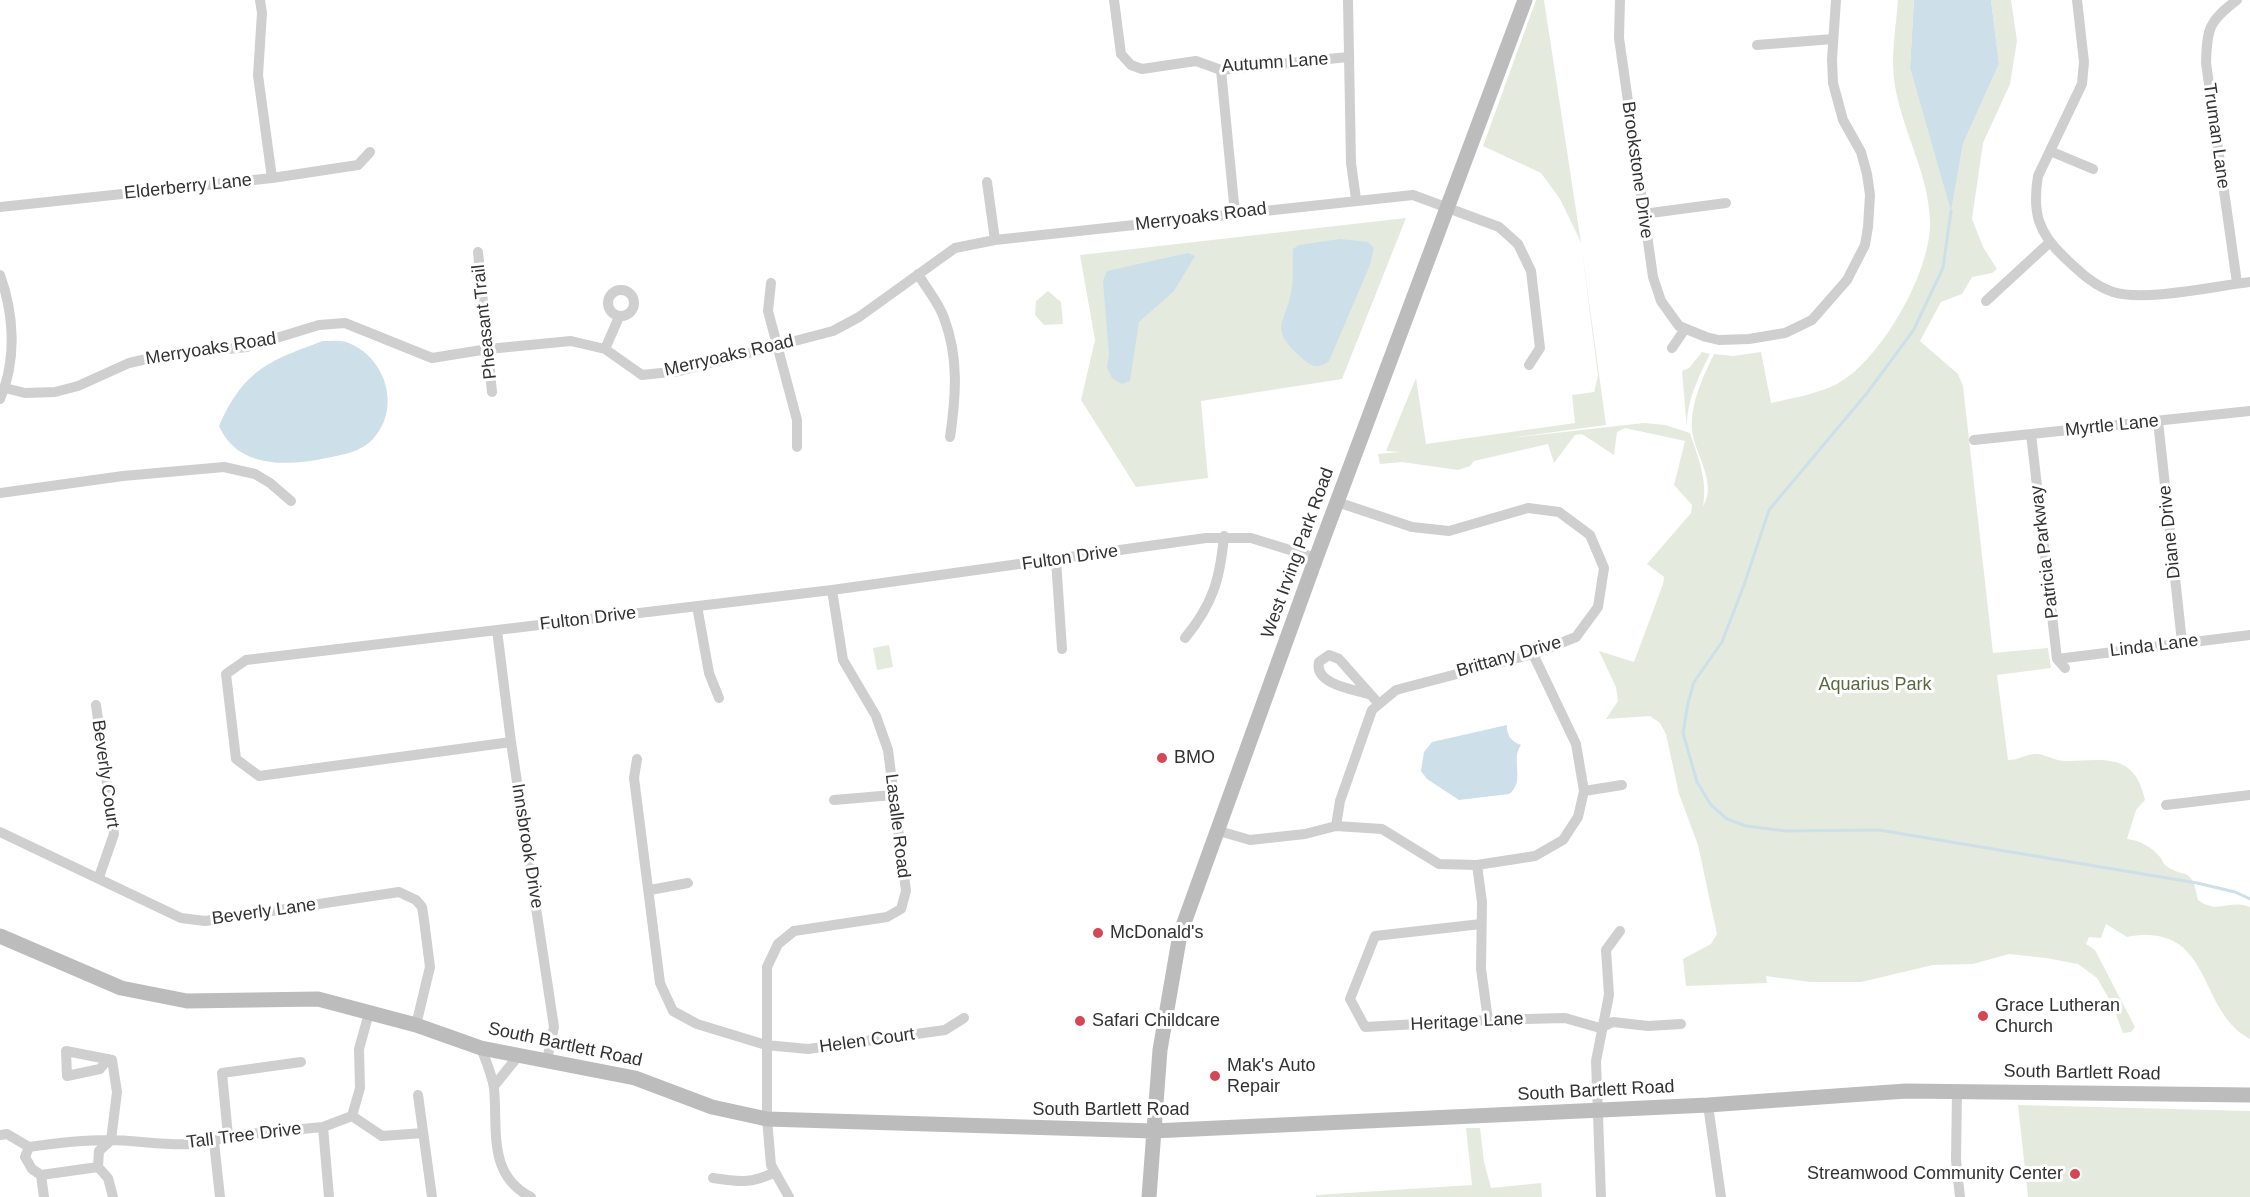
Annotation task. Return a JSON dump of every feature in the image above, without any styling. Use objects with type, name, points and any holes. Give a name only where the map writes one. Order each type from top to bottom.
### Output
[{"type":"main road","name":"West Irving Park Road","points":[[1149,1197],[1160,1050],[1180,933],[1219,831],[1316,558],[1525,0]]},
{"type":"main road","name":"South Bartlett Road","points":[[0,936],[122,988],[187,1001],[318,999],[416,1025],[482,1048],[635,1078],[712,1107],[767,1119],[1153,1131],[1708,1105],[1906,1091],[2250,1095]]},
{"type":"street","points":[[260,0],[262,13],[258,75],[272,178]]},
{"type":"street","name":"Autumn Lane","points":[[1114,0],[1121,54],[1131,65],[1142,69],[1196,61],[1221,70],[1347,57]]},
{"type":"street","points":[[1348,0],[1350,163],[1356,199]]},
{"type":"street","name":"Brookstone Drive","points":[[1620,0],[1619,38],[1643,214],[1656,289],[1674,319],[1685,329]]},
{"type":"street","points":[[1672,348],[1685,329],[1719,340],[1749,339],[1793,330],[1812,320],[1822,311],[1856,264],[1865,245],[1870,195],[1861,152],[1843,120],[1833,83],[1836,0]]},
{"type":"street","points":[[2077,0],[2084,62],[2082,84],[2038,176],[2036,206],[2042,231],[2049,243],[2085,276],[2113,292],[2138,295],[2250,282]]},
{"type":"street","name":"Truman Lane","points":[[2237,0],[2221,12],[2207,32],[2206,63],[2237,284]]},
{"type":"street","points":[[1757,45],[1833,39]]},
{"type":"street","points":[[1221,70],[1234,214]]},
{"type":"street","points":[[2050,151],[2093,169]]},
{"type":"street","name":"Elderberry Lane","points":[[0,207],[272,178],[358,165],[370,152]]},
{"type":"street","points":[[987,182],[995,240]]},
{"type":"street","name":"Merryoaks Road","points":[[5,388],[25,393],[55,392],[78,386],[129,363],[160,356],[247,347],[319,325],[345,323],[432,358],[488,349],[571,341],[605,350],[642,375],[680,371],[776,347],[841,326],[859,317],[955,248],[995,240],[1356,199],[1413,195],[1448,206],[1499,227],[1518,244],[1531,271],[1540,348],[1529,365]]},
{"type":"street","points":[[1643,214],[1726,203]]},
{"type":"street","points":[[1986,301],[2049,243]]},
{"type":"street","name":"Pheasant Trail","points":[[478,252],[492,392]]},
{"type":"street","points":[[918,274],[944,317],[954,362],[956,396],[950,437]]},
{"type":"street","points":[[0,275],[8,298],[12,329],[5,388],[0,399]]},
{"type":"street","points":[[771,283],[768,311],[796,420],[797,447]]},
{"type":"street","points":[[605,350],[619,317]]},
{"type":"street","name":"Myrtle Lane","points":[[1974,440],[2250,411]]},
{"type":"street","name":"Diane Drive","points":[[2158,421],[2182,642]]},
{"type":"street","name":"Patricia Parkway","points":[[2031,434],[2057,659]]},
{"type":"street","points":[[0,493],[123,476],[224,467],[255,474],[270,483],[291,501]]},
{"type":"street","name":"Brittany Drive","points":[[1336,826],[1340,801],[1372,710],[1396,690],[1533,654],[1576,637],[1598,607],[1604,568],[1590,535],[1559,512],[1528,508],[1449,531],[1412,527],[1337,502]]},
{"type":"street","points":[[1185,638],[1210,604],[1222,561],[1224,536]]},
{"type":"street","name":"Fulton Drive","points":[[511,742],[259,776],[236,759],[226,674],[246,660],[832,590],[1224,536],[1251,538],[1316,558]]},
{"type":"street","points":[[1056,560],[1062,649]]},
{"type":"street","name":"Lasalle Road","points":[[789,1197],[771,1165],[767,1119],[767,967],[778,944],[794,931],[887,917],[901,909],[906,891],[888,750],[876,716],[843,660],[832,590]]},
{"type":"street","points":[[697,606],[709,674],[719,698]]},
{"type":"street","name":"Innsbrook Drive","points":[[497,630],[511,742],[554,1027],[546,1060]]},
{"type":"street","name":"Linda Lane","points":[[2057,659],[2250,635]]},
{"type":"street","points":[[1219,831],[1250,840],[1305,834],[1336,826],[1382,829],[1412,850],[1439,864],[1477,865],[1535,856],[1563,840],[1578,817],[1584,791],[1576,744],[1533,654]]},
{"type":"street","points":[[1368,694],[1324,679],[1318,668],[1319,662],[1329,655],[1339,659],[1379,704]]},
{"type":"street","points":[[2057,659],[2065,668]]},
{"type":"street","name":"Beverly Court","points":[[96,705],[114,834],[99,877]]},
{"type":"street","name":"Helen Court","points":[[637,759],[634,778],[660,983],[673,1011],[697,1024],[766,1045],[808,1049],[945,1030],[964,1018]]},
{"type":"street","points":[[1584,791],[1622,785]]},
{"type":"street","points":[[834,800],[893,795]]},
{"type":"street","points":[[2166,805],[2250,795]]},
{"type":"street","name":"Beverly Lane","points":[[0,832],[99,877],[181,918],[205,921],[399,892],[408,894],[422,907],[430,967],[416,1025]]},
{"type":"street","points":[[1477,865],[1481,969],[1488,1020]]},
{"type":"street","points":[[650,890],[688,883]]},
{"type":"street","name":"Heritage Lane","points":[[1481,924],[1375,936],[1350,999],[1365,1027],[1565,1018],[1600,1028]]},
{"type":"street","points":[[1601,1197],[1596,1061],[1600,1028],[1609,995],[1606,950],[1620,931]]},
{"type":"street","points":[[369,1013],[359,1049],[360,1088],[352,1116],[382,1136],[423,1133]]},
{"type":"street","points":[[1600,1028],[1613,1022],[1648,1026],[1681,1024]]},
{"type":"street","points":[[482,1048],[494,1086],[497,1159],[517,1190],[531,1197]]},
{"type":"street","points":[[494,1086],[519,1055]]},
{"type":"street","points":[[108,1059],[111,1060],[117,1092],[111,1140],[99,1151],[98,1167],[108,1178],[113,1197]]},
{"type":"street","points":[[228,1136],[222,1073],[301,1062]]},
{"type":"street","points":[[1957,1091],[1956,1160],[1960,1197]]},
{"type":"street","points":[[418,1095],[432,1197]]},
{"type":"street","points":[[1708,1105],[1720,1197]]},
{"type":"street","name":"Tall Tree Drive","points":[[29,1147],[67,1141],[111,1140],[166,1145],[214,1142],[228,1136],[323,1127],[352,1116]]},
{"type":"street","points":[[323,1127],[329,1197]]},
{"type":"street","points":[[0,1135],[7,1134],[29,1147],[25,1157],[32,1169],[41,1175],[98,1167]]},
{"type":"street","points":[[214,1142],[220,1197]]},
{"type":"street","points":[[718,1182],[748,1188],[775,1172]]},
{"type":"street","points":[[41,1175],[44,1197]]},
{"type":"green space","points":[[1536,0],[1544,0],[1581,243],[1560,199],[1541,173],[1483,146]]},
{"type":"green space","name":"Aquarius Park","points":[[1898,0],[1914,0],[1910,68],[1951,209],[1963,144],[1999,64],[1991,0],[2011,0],[2017,41],[2010,84],[1983,143],[1972,219],[1983,247],[1997,269],[1992,273],[1972,277],[1962,294],[1941,302],[1920,341],[1958,374],[1963,386],[1993,653],[2048,648],[2051,668],[1997,675],[2008,760],[2039,754],[2062,761],[2105,760],[2126,766],[2134,774],[2145,800],[2136,810],[2127,839],[2145,845],[2157,853],[2165,865],[2190,877],[2198,900],[2205,904],[2218,907],[2242,905],[2250,907],[2250,1039],[2233,1026],[2220,1009],[2190,955],[2175,942],[2155,936],[2127,937],[2106,924],[2101,938],[2089,937],[2086,944],[2095,950],[2135,1027],[2131,1032],[2123,1033],[2112,1004],[2097,978],[2078,964],[2009,954],[1973,964],[1933,965],[1861,982],[1810,982],[1766,976],[1767,983],[1686,986],[1683,959],[1711,944],[1717,934],[1698,845],[1679,794],[1666,734],[1660,723],[1650,716],[1606,719],[1618,701],[1616,687],[1599,651],[1634,662],[1664,577],[1647,564],[1691,513],[1692,505],[1674,485],[1685,441],[1625,428],[1617,432],[1614,455],[1582,434],[1575,435],[1554,463],[1548,444],[1474,461],[1470,466],[1458,470],[1402,462],[1380,464],[1378,454],[1400,452],[1386,451],[1416,378],[1426,444],[1575,423],[1572,395],[1594,392],[1598,376],[1581,243],[1606,425],[1510,438],[1644,423],[1665,425],[1690,433],[1703,478],[1703,506],[1707,497],[1707,478],[1694,439],[1692,420],[1698,391],[1714,354],[1733,356],[1761,352],[1771,403],[1805,395],[1837,384],[1854,372],[1886,335],[1913,289],[1928,242],[1930,222],[1929,204],[1921,170],[1895,86],[1893,54]]},
{"type":"green space","points":[[1406,218],[1342,379],[1201,401],[1208,478],[1136,487],[1081,400],[1095,340],[1080,255]]},
{"type":"green space","points":[[1048,291],[1061,302],[1063,324],[1044,325],[1035,315],[1036,301]]},
{"type":"green space","points":[[1702,352],[1710,354],[1697,381],[1688,409],[1687,429],[1682,371],[1689,368]]},
{"type":"green space","points":[[889,645],[893,667],[877,670],[873,648]]},
{"type":"green space","points":[[2018,1105],[2250,1111],[2250,1197],[2028,1197]]},
{"type":"green space","points":[[1466,1128],[1480,1128],[1484,1162],[1491,1188],[1541,1183],[1542,1197],[1316,1197],[1316,1195],[1472,1185]]},
{"type":"shaded area","points":[[1914,0],[1991,0],[1999,64],[1963,144],[1951,211],[1910,68]]},
{"type":"shaded area","points":[[1340,239],[1368,242],[1374,248],[1370,265],[1329,361],[1320,366],[1313,366],[1292,348],[1282,332],[1292,286],[1293,249],[1299,245]]},
{"type":"shaded area","points":[[1188,253],[1195,256],[1174,291],[1139,322],[1130,381],[1122,384],[1112,378],[1107,368],[1109,355],[1103,281],[1107,271]]},
{"type":"shaded area","points":[[323,341],[343,341],[360,349],[380,371],[388,398],[387,413],[382,427],[373,439],[363,447],[351,452],[312,461],[280,463],[265,461],[238,450],[227,440],[219,426],[238,392],[248,380],[273,362]]},
{"type":"shaded area","points":[[1507,725],[1510,738],[1521,745],[1517,757],[1516,783],[1509,794],[1459,800],[1427,779],[1421,771],[1424,752],[1432,742]]},
{"type":"waterway","points":[[1951,211],[1943,268],[1913,331],[1867,393],[1769,510],[1722,642],[1694,682],[1688,703],[1683,733],[1697,782],[1711,805],[1727,819],[1746,826],[1786,831],[1879,830],[2197,883],[2235,892],[2250,899]]},
{"type":"place","name":"BMO","points":[[1162,758]]},
{"type":"place","name":"McDonald's","points":[[1098,933]]},
{"type":"place","name":"Grace Lutheran Church","points":[[1983,1016]]},
{"type":"place","name":"Safari Childcare","points":[[1080,1021]]},
{"type":"place","name":"Mak's Auto Repair","points":[[1215,1076]]},
{"type":"place","name":"Streamwood Community Center","points":[[2075,1174]]}]
